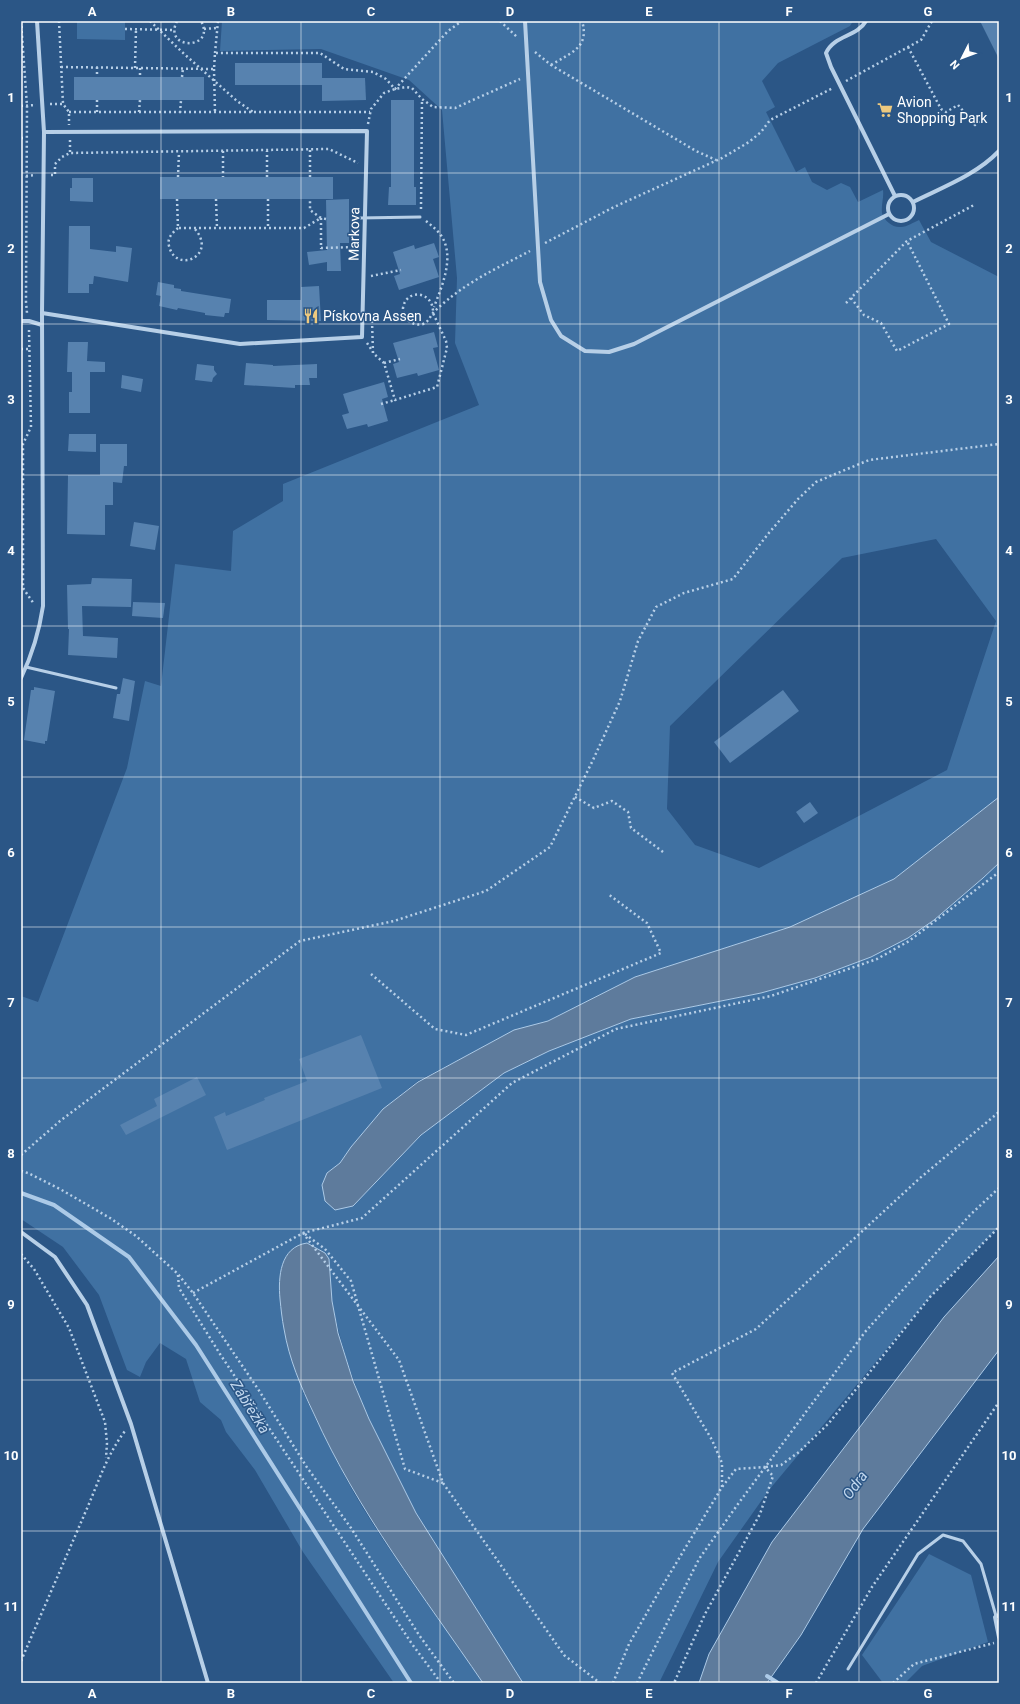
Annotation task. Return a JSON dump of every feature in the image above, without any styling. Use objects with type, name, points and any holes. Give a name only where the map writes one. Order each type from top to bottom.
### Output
[{"type":"street","points":[[21,678],[32,654],[40,631],[43,606],[42,313],[44,132],[37,21]]},
{"type":"street","points":[[525,21],[540,282],[551,320],[561,336],[585,351],[609,352],[634,344],[889,214]]},
{"type":"street","points":[[866,21],[857,30],[835,41],[829,46],[826,52],[839,84],[895,196]]},
{"type":"street","points":[[44,132],[367,131]]},
{"type":"street","name":"Markova","points":[[42,313],[240,344],[362,337],[367,131]]},
{"type":"street","points":[[913,202],[975,171],[991,160],[999,151]]},
{"type":"street","points":[[895,196],[905,196],[913,202],[914,212],[907,220],[897,221],[889,214],[888,204],[895,196]]},
{"type":"street","points":[[21,321],[28,321],[42,325]]},
{"type":"street","points":[[21,1232],[55,1257],[87,1305],[131,1424],[208,1683]]},
{"type":"street","points":[[997,1615],[999,1637]]},
{"type":"lane","points":[[359,218],[420,217]]},
{"type":"lane","points":[[26,667],[116,688]]},
{"type":"lane","points":[[848,1669],[918,1554],[943,1535],[963,1541],[981,1564],[997,1615]]},
{"type":"path","points":[[21,21],[27,106],[26,302],[28,321],[31,427],[23,444],[23,588],[36,606]]},
{"type":"path","points":[[58,21],[63,104],[69,112],[70,153]]},
{"type":"path","points":[[150,21],[253,113]]},
{"type":"path","points":[[177,21],[174,30],[178,39],[182,42],[192,44],[201,39],[204,29],[201,21]]},
{"type":"path","points":[[215,113],[214,69],[218,21]]},
{"type":"path","points":[[395,89],[448,31],[462,21]]},
{"type":"path","points":[[582,21],[585,35],[582,42],[574,51],[550,65],[696,151],[716,160]]},
{"type":"path","points":[[433,307],[429,299],[420,294],[407,299],[403,308],[406,318],[414,324],[419,325],[428,321],[433,313],[476,280],[614,207],[716,160],[749,142],[761,132],[770,120],[921,40],[932,21]]},
{"type":"path","points":[[204,29],[217,28]]},
{"type":"path","points":[[125,29],[174,30]]},
{"type":"path","points":[[135,68],[136,29]]},
{"type":"path","points":[[520,33],[520,39]]},
{"type":"path","points":[[908,47],[941,109],[946,112],[958,105],[975,124],[985,117]]},
{"type":"path","points":[[215,53],[320,53],[344,69],[373,72],[386,80],[395,89]]},
{"type":"path","points":[[61,67],[214,69]]},
{"type":"path","points":[[97,67],[97,77]]},
{"type":"path","points":[[140,68],[140,77]]},
{"type":"path","points":[[182,77],[183,68]]},
{"type":"path","points":[[367,131],[371,109],[384,93],[395,89],[406,86],[412,88],[422,100],[433,107],[455,108],[521,78]]},
{"type":"path","points":[[97,100],[97,112]]},
{"type":"path","points":[[139,112],[140,100]]},
{"type":"path","points":[[180,113],[181,100]]},
{"type":"path","points":[[381,404],[437,387],[447,348],[446,341],[433,313],[433,307],[444,280],[446,250],[441,235],[420,217],[422,100]]},
{"type":"path","points":[[21,106],[63,104]]},
{"type":"path","points":[[69,112],[370,112]]},
{"type":"path","points":[[21,138],[26,138]]},
{"type":"path","points":[[26,176],[55,174],[55,164],[62,157],[70,153],[329,149],[358,163]]},
{"type":"path","points":[[310,150],[310,177]]},
{"type":"path","points":[[223,151],[223,177]]},
{"type":"path","points":[[266,177],[267,151]]},
{"type":"path","points":[[178,177],[179,152]]},
{"type":"path","points":[[177,199],[178,228]]},
{"type":"path","points":[[268,199],[268,228]]},
{"type":"path","points":[[310,199],[310,210],[321,218],[326,219]]},
{"type":"path","points":[[216,200],[217,228]]},
{"type":"path","points":[[846,303],[907,241],[974,206]]},
{"type":"path","points":[[194,228],[200,234],[202,242],[202,248],[199,254],[194,258],[185,261],[176,258],[170,252],[168,243],[171,234],[178,228],[194,228],[304,228],[321,218]]},
{"type":"path","points":[[321,218],[321,248],[359,247]]},
{"type":"path","points":[[851,298],[864,315],[881,323],[897,351],[949,324],[907,241]]},
{"type":"path","points":[[372,282],[371,275],[387,274],[401,270]]},
{"type":"path","points":[[372,314],[373,353],[384,363],[395,400]]},
{"type":"path","points":[[21,349],[29,349]]},
{"type":"path","points":[[384,363],[400,359]]},
{"type":"path","points":[[21,1155],[60,1122],[300,941],[394,920],[486,891],[550,847],[620,701],[638,641],[656,607],[684,593],[733,579],[768,534],[798,499],[816,482],[869,460],[999,444]]},
{"type":"path","points":[[575,797],[594,808],[612,801],[628,812],[631,828],[663,852]]},
{"type":"path","points":[[193,1293],[303,1233],[362,1218],[512,1083],[616,1029],[771,996],[878,959],[909,941],[999,872]]},
{"type":"path","points":[[371,974],[435,1029],[466,1035],[660,954],[647,923],[608,894]]},
{"type":"path","points":[[722,1488],[722,1463],[712,1440],[672,1373],[756,1329],[920,1178],[999,1112]]},
{"type":"path","points":[[21,1171],[53,1186],[110,1218],[136,1236],[178,1274],[193,1293],[260,1392],[306,1466],[351,1528],[419,1635],[454,1683]]},
{"type":"path","points":[[638,1683],[699,1559],[765,1467],[865,1332],[970,1215],[999,1188]]},
{"type":"path","points":[[613,1683],[629,1644],[660,1590],[722,1488],[736,1469],[781,1465],[799,1452],[829,1423],[930,1297],[999,1227]]},
{"type":"path","points":[[303,1233],[399,1360],[443,1483],[564,1655],[600,1683]]},
{"type":"path","points":[[303,1233],[325,1249],[352,1281],[405,1469],[443,1483]]},
{"type":"path","points":[[21,1254],[34,1269],[69,1328],[105,1422],[107,1443],[106,1461]]},
{"type":"path","points":[[178,1274],[179,1288],[220,1354],[412,1644],[441,1683]]},
{"type":"path","points":[[816,1683],[872,1587],[999,1402]]},
{"type":"path","points":[[21,1661],[87,1509],[106,1461],[114,1445],[131,1424]]},
{"type":"path","points":[[674,1683],[705,1614],[760,1514],[773,1476],[765,1467]]},
{"type":"path","points":[[893,1683],[914,1664],[999,1641]]},
{"type":"shaded area","points":[[77,21],[125,21],[125,40],[77,39]]},
{"type":"shaded area","points":[[222,21],[853,21],[850,26],[778,63],[762,81],[775,107],[766,112],[796,172],[805,167],[812,182],[827,190],[841,183],[850,187],[858,202],[883,190],[882,213],[889,223],[898,227],[903,227],[919,220],[931,242],[999,277],[999,797],[894,879],[790,927],[635,977],[548,1021],[514,1031],[418,1081],[383,1109],[351,1147],[340,1163],[327,1173],[353,1206],[421,1135],[504,1073],[549,1051],[631,1019],[761,993],[815,978],[871,957],[934,920],[999,863],[999,1227],[930,1297],[769,1490],[718,1562],[659,1683],[523,1683],[416,1513],[389,1462],[365,1410],[355,1384],[338,1329],[332,1301],[302,1390],[339,1465],[363,1508],[483,1683],[394,1683],[303,1552],[255,1470],[226,1432],[221,1420],[200,1402],[186,1359],[160,1343],[146,1362],[140,1377],[127,1370],[99,1295],[63,1247],[21,1219],[21,996],[38,1002],[127,768],[145,681],[161,686],[175,564],[231,571],[233,531],[283,501],[283,484],[479,405],[455,343],[457,278],[442,110],[409,80],[321,49],[220,51]],"holes":[[[936,539],[996,621],[947,770],[759,868],[695,845],[667,809],[670,726],[842,558]]]},
{"type":"shaded area","points":[[929,1554],[971,1575],[988,1642],[922,1666],[905,1683],[883,1683],[862,1655]]},
{"type":"water","points":[[999,797],[999,863],[934,920],[908,938],[871,957],[815,978],[761,993],[631,1019],[549,1051],[504,1073],[421,1135],[353,1206],[335,1210],[325,1201],[322,1185],[327,1173],[340,1163],[351,1147],[383,1109],[418,1082],[514,1030],[548,1021],[635,977],[790,927],[894,879]]},
{"type":"water","points":[[307,1243],[325,1253],[329,1259],[332,1301],[338,1333],[353,1381],[369,1419],[416,1513],[523,1683],[483,1683],[392,1552],[331,1450],[296,1373],[286,1340],[281,1310],[279,1290],[283,1264],[291,1250]]},
{"type":"water","name":"Odra","points":[[999,1256],[999,1350],[863,1529],[801,1635],[767,1683],[699,1683],[709,1654],[772,1542],[944,1317]]},
{"type":"building","points":[[980,21],[999,21],[999,59]]},
{"type":"building","points":[[235,63],[322,63],[322,85],[235,85]]},
{"type":"building","points":[[74,77],[204,77],[204,100],[74,100]]},
{"type":"building","points":[[322,78],[365,78],[366,100],[322,101]]},
{"type":"building","points":[[391,100],[414,100],[414,187],[416,187],[416,205],[388,205],[389,187],[391,187]]},
{"type":"building","points":[[160,177],[333,177],[333,199],[160,199]]},
{"type":"building","points":[[72,178],[93,178],[93,202],[70,201]]},
{"type":"building","points":[[349,199],[349,243],[340,243],[341,271],[327,271],[327,262],[309,265],[307,252],[327,250],[326,200]]},
{"type":"building","points":[[69,226],[90,226],[90,249],[116,252],[116,246],[132,248],[128,282],[94,276],[93,284],[89,284],[89,293],[68,293]]},
{"type":"building","points":[[434,243],[439,257],[433,259],[439,277],[399,290],[394,276],[400,274],[393,252],[414,245],[415,249]]},
{"type":"building","points":[[158,282],[174,285],[174,288],[181,289],[181,291],[231,299],[229,313],[225,313],[224,317],[159,306],[161,296],[156,295]]},
{"type":"building","points":[[319,286],[321,321],[267,320],[267,300],[301,300],[301,287]]},
{"type":"building","points":[[434,332],[438,347],[433,348],[439,370],[418,376],[417,373],[397,378],[393,364],[399,362],[393,343]]},
{"type":"building","points":[[68,342],[88,342],[87,361],[105,362],[105,372],[90,372],[90,413],[69,413],[69,392],[72,392],[72,372],[67,372]]},
{"type":"building","points":[[246,363],[273,366],[317,364],[317,378],[309,378],[310,385],[295,385],[295,388],[244,385]]},
{"type":"building","points":[[197,364],[214,366],[214,370],[217,374],[213,378],[212,382],[195,380]]},
{"type":"building","points":[[122,375],[143,379],[141,392],[121,388]]},
{"type":"building","points":[[384,382],[388,397],[382,399],[388,421],[368,427],[367,424],[347,429],[342,415],[349,413],[343,394]]},
{"type":"building","points":[[69,434],[96,434],[96,452],[68,451]]},
{"type":"building","points":[[100,444],[127,444],[127,466],[124,466],[122,483],[113,482],[113,505],[105,505],[105,535],[67,534],[68,475],[100,475]]},
{"type":"building","points":[[134,522],[159,526],[155,550],[130,546]]},
{"type":"building","points":[[92,578],[132,579],[131,607],[82,606],[83,636],[118,638],[117,658],[68,655],[69,629],[67,585],[91,584]]},
{"type":"building","points":[[133,602],[165,603],[163,618],[132,616]]},
{"type":"building","points":[[123,678],[135,681],[129,721],[113,718],[117,694],[120,694]]},
{"type":"building","points":[[34,687],[55,691],[47,741],[45,741],[45,744],[24,740],[31,690],[34,690]]},
{"type":"building","points":[[783,690],[799,711],[730,763],[714,742]]},
{"type":"building","points":[[810,802],[818,813],[804,823],[796,812]]},
{"type":"building","points":[[361,1035],[382,1088],[227,1150],[214,1117],[225,1112],[226,1116],[265,1100],[264,1098],[307,1081],[299,1059]]},
{"type":"building","points":[[197,1077],[206,1095],[126,1135],[120,1125],[157,1106],[154,1099]]},
{"type":"waterway","name":"Zábřežka","points":[[21,1193],[54,1205],[129,1257],[196,1345],[411,1683]]},
{"type":"waterway","points":[[767,1676],[778,1683]]},
{"type":"place","name":"Avion Shopping Park","points":[[885,110]]},
{"type":"place","name":"Pískovna Assen","points":[[311,316]]}]
